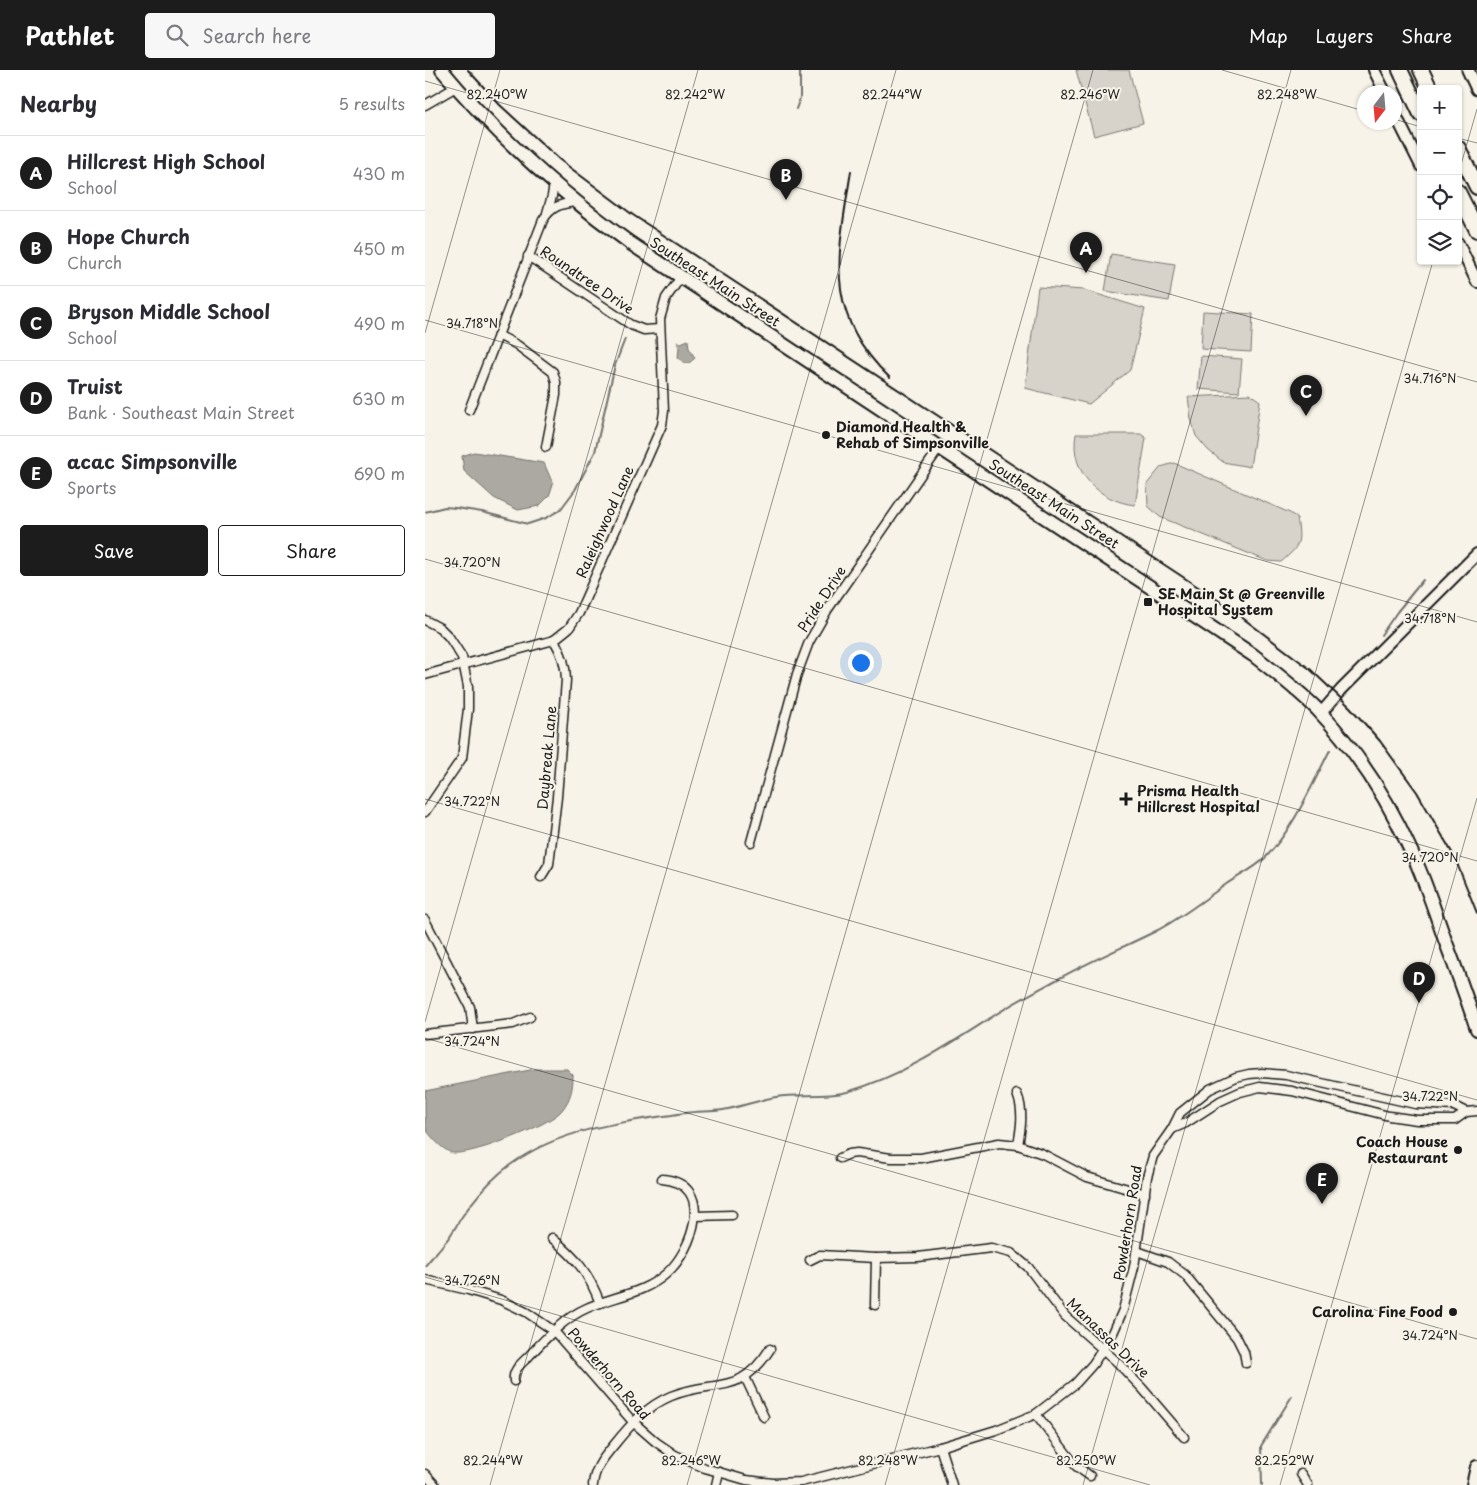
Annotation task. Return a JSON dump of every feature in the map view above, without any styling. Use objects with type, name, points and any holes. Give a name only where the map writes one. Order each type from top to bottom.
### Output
[{"type":"highway","points":[[1400,70],[1417,106]]},
{"type":"highway","points":[[1421,70],[1428,85]]},
{"type":"highway","points":[[1462,156],[1477,187]]},
{"type":"highway","points":[[1462,200],[1477,230]]},
{"type":"main road","name":"Southeast Main Street","points":[[442,70],[509,142],[554,184],[630,244],[1253,655],[1280,676],[1321,713],[1375,783],[1399,825],[1423,879],[1477,1029]]},
{"type":"main road","points":[[1468,70],[1477,89]]},
{"type":"main road","points":[[1473,1485],[1477,1467]]},
{"type":"street","points":[[1374,70],[1382,85]]},
{"type":"street","points":[[425,105],[456,87]]},
{"type":"street","points":[[1402,127],[1417,158]]},
{"type":"street","points":[[469,410],[528,256],[547,214],[554,184]]},
{"type":"street","points":[[547,214],[552,208],[561,204],[576,202]]},
{"type":"street","points":[[1462,251],[1477,282]]},
{"type":"street","name":"Roundtree Drive","points":[[528,256],[631,325],[645,330],[660,329]]},
{"type":"street","name":"Raleighwood Lane","points":[[425,675],[554,640],[569,628],[579,613],[662,425],[664,411],[659,319],[666,298],[681,277]]},
{"type":"street","points":[[498,335],[517,345],[553,372],[556,382],[556,395],[546,447]]},
{"type":"street","name":"Pride Drive","points":[[751,842],[797,674],[809,642],[827,610],[940,447]]},
{"type":"street","points":[[1321,713],[1341,690],[1477,554]]},
{"type":"street","points":[[425,620],[440,628],[449,637],[462,657],[467,687],[467,709],[462,758],[425,812]]},
{"type":"street","name":"Daybreak Lane","points":[[541,877],[549,864],[557,797],[566,680],[564,662],[554,640]]},
{"type":"street","points":[[425,920],[429,934],[470,1007],[473,1029]]},
{"type":"street","points":[[425,1034],[513,1024],[530,1016]]},
{"type":"street","name":"Powderhorn Road","points":[[425,1280],[501,1300],[526,1312],[554,1330],[633,1422],[656,1442],[675,1454],[695,1464],[746,1480],[773,1483],[801,1482],[940,1447],[996,1430],[1035,1414],[1076,1383],[1103,1350],[1123,1310],[1137,1251],[1147,1177],[1153,1156],[1180,1114],[1210,1089],[1236,1077],[1262,1073],[1285,1075],[1415,1104],[1454,1106],[1466,1112]]},
{"type":"street","name":"Powderhorn Road","points":[[1172,1129],[1187,1123],[1220,1100],[1260,1087],[1292,1091],[1389,1116],[1415,1120],[1455,1120],[1466,1112],[1477,1111]]},
{"type":"street","points":[[1017,1094],[1022,1117],[1018,1145]]},
{"type":"street","points":[[840,1158],[857,1153],[891,1158],[921,1158],[992,1144],[1018,1145],[1043,1154],[1087,1177],[1145,1194]]},
{"type":"street","points":[[514,1381],[513,1375],[517,1368],[554,1330],[581,1311],[648,1287],[668,1272],[679,1260],[688,1245],[695,1216],[694,1201],[685,1188],[678,1183],[662,1179]]},
{"type":"street","points":[[695,1216],[732,1215]]},
{"type":"street","points":[[552,1238],[582,1266],[591,1281],[600,1303]]},
{"type":"street","name":"Manassas Drive","points":[[810,1260],[820,1255],[876,1258],[918,1257],[981,1248],[1004,1250],[1022,1261],[1065,1316],[1142,1388],[1184,1437]]},
{"type":"street","points":[[1137,1251],[1168,1262],[1185,1276],[1237,1338],[1244,1352],[1246,1363]]},
{"type":"street","points":[[875,1304],[876,1258]]},
{"type":"street","points":[[593,1485],[594,1476],[600,1463],[633,1422],[673,1395],[732,1384],[745,1378],[763,1360],[770,1349]]},
{"type":"street","points":[[745,1378],[764,1416]]},
{"type":"street","points":[[1035,1414],[1076,1466],[1091,1476]]},
{"type":"street","points":[[940,1447],[951,1485]]},
{"type":"street","points":[[716,1485],[719,1472]]},
{"type":"street","points":[[425,1474],[435,1485]]},
{"type":"street","points":[[1301,1474],[1308,1485]]},
{"type":"street","points":[[825,1476],[828,1485]]},
{"type":"shaded area","points":[[1076,70],[1129,70],[1143,123],[1094,136]]},
{"type":"shaded area","points":[[1111,254],[1175,264],[1169,301],[1105,291]]},
{"type":"shaded area","points":[[1038,287],[1084,290],[1145,309],[1130,370],[1089,404],[1025,388]]},
{"type":"shaded area","points":[[1203,311],[1253,314],[1251,352],[1201,349]]},
{"type":"shaded area","points":[[688,340],[689,348],[695,358],[689,363],[685,363],[678,358],[679,348],[677,341],[681,343]]},
{"type":"shaded area","points":[[1201,356],[1242,359],[1239,392],[1198,389]]},
{"type":"shaded area","points":[[1250,394],[1260,401],[1250,467],[1223,462],[1208,450],[1196,436],[1188,397]]},
{"type":"shaded area","points":[[1076,434],[1141,434],[1146,438],[1135,505],[1110,498],[1089,482],[1077,461],[1075,448]]},
{"type":"shaded area","points":[[474,452],[544,463],[553,484],[549,496],[539,506],[518,510],[494,498],[464,471],[462,456]]},
{"type":"shaded area","points":[[1174,463],[1290,513],[1297,518],[1299,539],[1295,548],[1281,562],[1267,561],[1160,517],[1148,506],[1147,484],[1161,467]]},
{"type":"shaded area","points":[[535,1069],[567,1069],[573,1075],[573,1084],[568,1102],[555,1116],[543,1123],[494,1144],[454,1153],[442,1147],[426,1129],[425,1091]]},
{"type":"waterway","points":[[796,109],[800,98],[800,70]]},
{"type":"waterway","points":[[425,512],[445,507],[456,508],[482,512],[528,524],[546,518],[560,510],[575,490],[595,452],[615,365],[625,339]]},
{"type":"waterway","points":[[1381,635],[1423,580]]},
{"type":"waterway","points":[[425,1266],[489,1183],[520,1158],[542,1146],[588,1130],[636,1120],[690,1112],[723,1110],[776,1097],[838,1094],[867,1085],[922,1060],[1008,1007],[1070,972],[1165,926],[1265,858],[1285,834],[1309,793],[1330,750]]},
{"type":"waterway","points":[[1262,1485],[1261,1446],[1292,1396]]},
{"type":"railway","points":[[468,70],[500,105],[560,160],[633,215],[1224,604],[1310,669],[1350,707],[1380,741],[1417,792],[1454,856],[1477,913]]},
{"type":"railway","points":[[851,171],[840,256],[840,281],[844,306],[853,330],[868,354],[890,378]]},
{"type":"place","name":"Hope Church","points":[[786,200]]},
{"type":"place","name":"Hillcrest High School","points":[[1086,273]]},
{"type":"place","name":"Bryson Middle School","points":[[1306,416]]},
{"type":"place","name":"Diamond Health & Rehab of Simpsonville","points":[[826,435]]},
{"type":"place","name":"SE Main St @ Greenville Hospital System","points":[[1148,602]]},
{"type":"place","name":"Prisma Health Hillcrest Hospital","points":[[1126,799]]},
{"type":"place","name":"Truist","points":[[1419,1003]]},
{"type":"place","name":"Coach House Restaurant","points":[[1458,1150]]},
{"type":"place","name":"acac Simpsonville","points":[[1322,1204]]},
{"type":"place","name":"Carolina Fine Food","points":[[1453,1312]]}]
